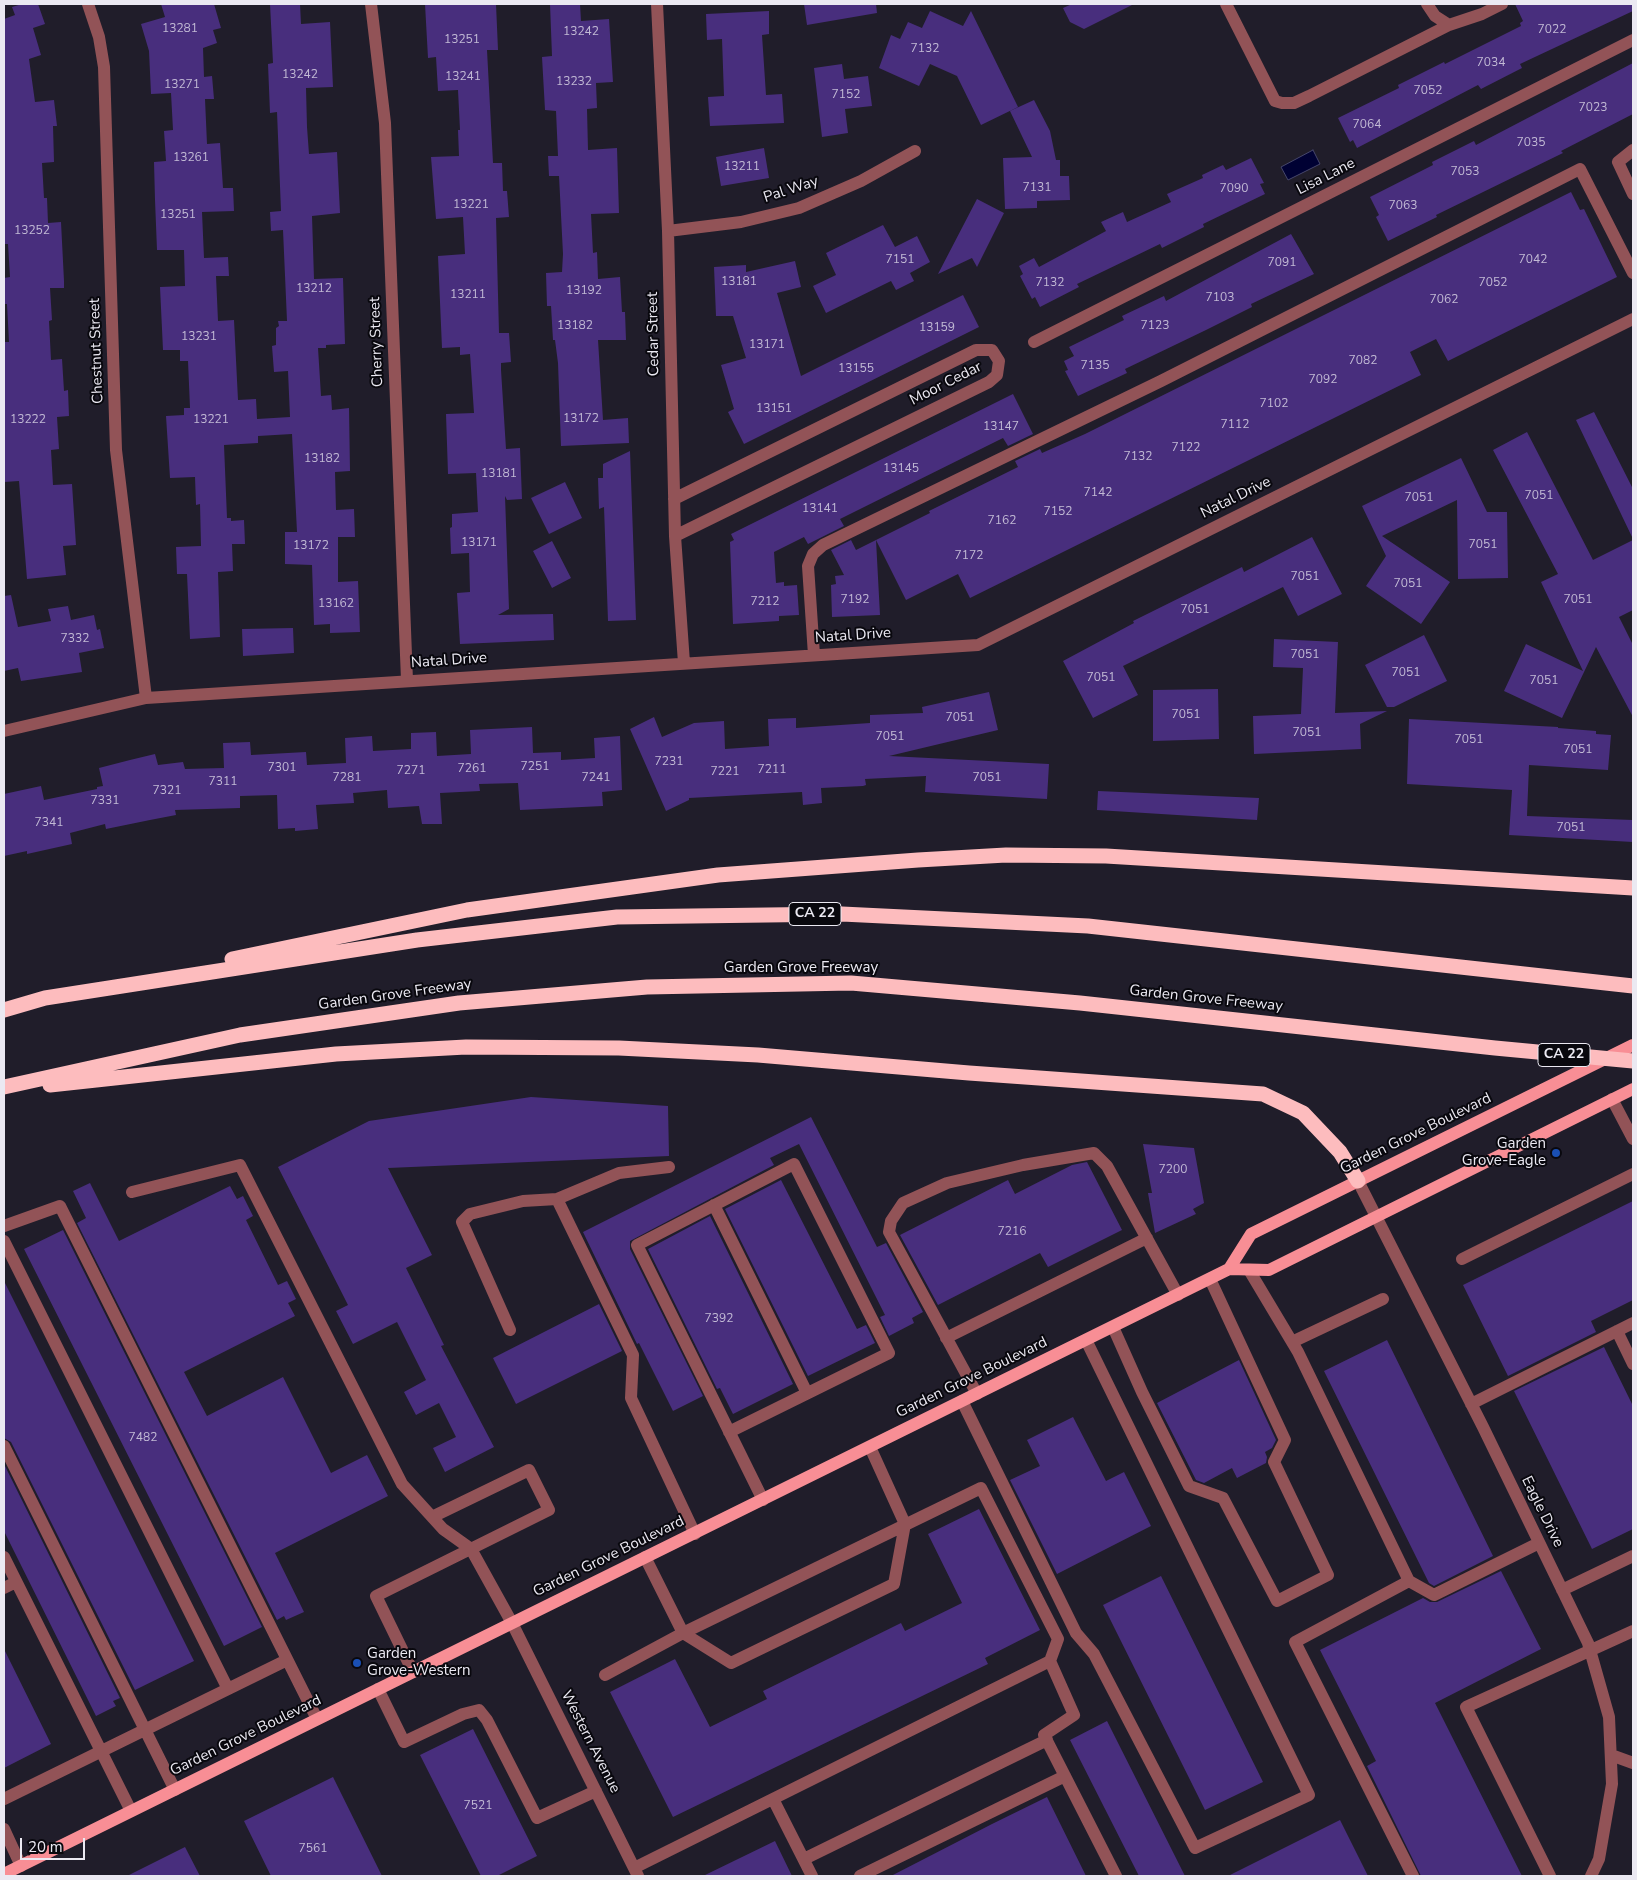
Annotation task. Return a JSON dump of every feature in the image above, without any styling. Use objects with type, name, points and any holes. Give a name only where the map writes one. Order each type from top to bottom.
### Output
[{"type":"highway","points":[[45,998],[467,910],[718,875],[918,860],[1006,855],[1106,856],[1633,888]]},
{"type":"highway","name":"CA 22","points":[[4,1010],[45,998],[417,940],[617,917],[842,914],[1088,926],[1633,986]]},
{"type":"highway","name":"Garden Grove Freeway","points":[[4,1088],[240,1035],[459,1003],[657,987],[851,982],[1080,1003],[1633,1061]]},
{"type":"highway","points":[[4,1088],[336,1054],[466,1047],[619,1048],[758,1055],[969,1073],[1263,1094],[1303,1113],[1340,1152],[1358,1181]]},
{"type":"main road","name":"Garden Grove Boulevard","points":[[4,1874],[1210,1279],[1229,1269],[1250,1234],[1633,1045]]},
{"type":"main road","points":[[1229,1269],[1269,1270],[1633,1089]]},
{"type":"street","name":"Chestnut Street","points":[[88,4],[99,37],[104,67],[116,450],[146,698]]},
{"type":"street","name":"Cherry Street","points":[[371,4],[385,123],[407,680]]},
{"type":"street","name":"Cedar Street","points":[[657,4],[668,230],[675,536],[684,663]]},
{"type":"street","points":[[1226,4],[1275,101],[1282,103],[1294,102],[1309,96],[1449,25],[1482,14],[1502,4]]},
{"type":"street","points":[[1427,4],[1435,16],[1449,25]]},
{"type":"street","name":"Lisa Lane","points":[[1034,342],[1633,40]]},
{"type":"street","points":[[1633,150],[1618,162],[1633,194]]},
{"type":"street","name":"Pal Way","points":[[668,230],[740,222],[799,208],[861,181],[915,151]]},
{"type":"street","points":[[814,655],[808,566],[812,554],[823,545],[1161,381],[1580,169],[1633,273]]},
{"type":"street","name":"Natal Drive","points":[[4,731],[146,698],[978,644],[1633,319]]},
{"type":"street","name":"Moor Cedar","points":[[674,499],[976,350],[992,350],[999,361],[997,376],[988,382],[675,536]]},
{"type":"street","points":[[1612,1099],[1633,1139]]},
{"type":"street","points":[[977,1394],[889,1232],[891,1221],[902,1203],[947,1183],[1023,1165],[1094,1153],[1107,1166],[1178,1295]]},
{"type":"street","points":[[729,1432],[889,1353],[794,1164],[637,1245],[729,1432],[763,1500]]},
{"type":"street","points":[[132,1192],[240,1165],[402,1484],[443,1529],[471,1549]]},
{"type":"street","points":[[510,1330],[462,1222],[470,1214],[523,1201],[557,1200],[619,1173],[669,1167]]},
{"type":"street","points":[[1462,1259],[1633,1174]]},
{"type":"street","name":"Eagle Drive","points":[[1358,1181],[1471,1404],[1590,1651],[1609,1717],[1612,1784],[1599,1859],[1591,1876]]},
{"type":"street","points":[[557,1200],[632,1356],[630,1398],[695,1534]]},
{"type":"street","points":[[714,1205],[807,1393]]},
{"type":"street","points":[[4,1226],[60,1206],[317,1719]]},
{"type":"street","points":[[946,1338],[1147,1238]]},
{"type":"street","points":[[4,1241],[228,1689]]},
{"type":"street","points":[[1249,1270],[1292,1342],[1409,1581],[1434,1595],[1539,1543]]},
{"type":"street","points":[[1113,1327],[1142,1392],[1189,1486],[1223,1498],[1277,1601],[1328,1575],[1274,1462],[1285,1440],[1210,1279]]},
{"type":"street","points":[[1292,1342],[1384,1299]]},
{"type":"street","points":[[1471,1404],[1633,1323]]},
{"type":"street","points":[[1618,1331],[1633,1364]]},
{"type":"street","points":[[962,1401],[1076,1633],[1094,1654],[1195,1848],[1309,1795],[1086,1340]]},
{"type":"street","points":[[4,1446],[175,1790]]},
{"type":"street","points":[[645,1557],[683,1634],[731,1663],[894,1584],[905,1524],[870,1447]]},
{"type":"street","points":[[413,1672],[376,1596],[549,1510],[529,1470],[432,1517]]},
{"type":"street","points":[[606,1675],[683,1634],[981,1488],[1058,1639],[1050,1662],[1074,1715],[1044,1735],[1116,1876]]},
{"type":"street","name":"Western Avenue","points":[[471,1549],[512,1623],[636,1872]]},
{"type":"street","points":[[1562,1590],[1633,1556]]},
{"type":"street","points":[[4,1557],[131,1811]]},
{"type":"street","points":[[1409,1581],[1295,1642],[1413,1876]]},
{"type":"street","points":[[4,1588],[16,1582]]},
{"type":"street","points":[[1550,1876],[1466,1707],[1633,1631]]},
{"type":"street","points":[[4,1799],[287,1660]]},
{"type":"street","points":[[636,1872],[773,1799],[1050,1662]]},
{"type":"street","points":[[378,1689],[404,1742],[462,1714],[479,1710],[487,1720],[537,1818],[596,1791]]},
{"type":"street","points":[[804,1860],[1047,1740]]},
{"type":"street","points":[[1611,1756],[1633,1763]]},
{"type":"street","points":[[860,1876],[1065,1776]]},
{"type":"street","points":[[773,1799],[812,1876]]},
{"type":"street","points":[[4,1829],[21,1866]]},
{"type":"shaded area","points":[[1313,150],[1320,164],[1288,180],[1281,167]]},
{"type":"building","points":[[22,4],[38,4],[45,24],[33,28],[41,55],[29,59],[35,102],[54,100],[57,126],[53,126],[54,162],[42,163],[48,223],[61,222],[64,288],[50,288],[52,320],[49,321],[51,360],[62,359],[64,391],[68,390],[69,416],[57,417],[59,449],[51,450],[53,485],[72,484],[76,545],[63,546],[66,575],[27,579],[19,481],[4,482],[4,342],[9,342],[7,304],[4,304],[4,278],[10,277],[8,244],[4,244],[4,19],[15,15],[12,7]]},
{"type":"building","points":[[161,4],[214,4],[221,28],[213,30],[217,43],[203,48],[204,77],[212,76],[214,99],[205,99],[207,144],[220,143],[223,188],[233,188],[234,211],[202,212],[204,258],[228,257],[229,276],[216,276],[218,321],[234,320],[238,400],[256,399],[257,419],[290,417],[288,371],[274,372],[272,346],[276,345],[278,321],[287,321],[283,230],[271,231],[270,212],[281,211],[277,112],[270,113],[268,64],[273,63],[270,4],[300,4],[301,24],[330,22],[333,87],[306,88],[307,127],[309,154],[337,152],[340,213],[312,216],[314,279],[343,278],[345,344],[326,345],[326,348],[318,348],[321,396],[331,395],[332,410],[349,408],[350,471],[335,472],[336,510],[354,509],[355,537],[338,537],[338,582],[358,581],[360,632],[330,633],[330,624],[314,625],[312,565],[285,564],[285,532],[297,532],[292,434],[258,436],[258,443],[224,445],[227,518],[231,518],[231,521],[244,520],[245,544],[232,544],[233,571],[218,572],[220,637],[190,639],[187,574],[177,574],[176,547],[201,546],[200,504],[196,505],[195,477],[170,478],[166,416],[184,415],[184,408],[190,408],[188,361],[180,361],[180,350],[163,350],[160,287],[185,286],[184,250],[157,250],[154,162],[166,161],[164,131],[173,130],[171,93],[151,94],[149,51],[141,24],[165,17]]},
{"type":"building","points":[[425,4],[496,4],[498,50],[487,50],[493,163],[502,163],[503,191],[507,191],[509,217],[496,218],[499,333],[509,333],[511,362],[501,363],[506,449],[520,448],[522,499],[507,500],[505,496],[509,609],[498,615],[553,614],[554,640],[460,644],[457,593],[470,592],[469,553],[451,554],[450,528],[452,527],[452,514],[478,512],[476,473],[448,474],[446,414],[474,413],[470,354],[460,355],[460,347],[442,348],[438,256],[465,254],[463,217],[436,219],[431,157],[459,156],[458,90],[438,91],[436,57],[428,58]]},
{"type":"building","points":[[550,4],[580,4],[581,21],[609,19],[613,82],[596,83],[597,108],[587,109],[588,150],[617,148],[619,213],[591,214],[593,253],[597,252],[598,279],[620,277],[622,312],[625,312],[626,340],[598,340],[603,420],[628,418],[629,443],[561,446],[558,363],[555,340],[553,340],[551,306],[547,306],[546,273],[562,272],[563,254],[559,176],[549,176],[548,156],[558,156],[556,111],[545,110],[542,57],[552,56]]},
{"type":"building","points":[[804,4],[876,4],[877,13],[807,25]]},
{"type":"building","points":[[1072,4],[1134,4],[1084,29],[1070,22],[1063,8]]},
{"type":"building","points":[[1515,4],[1633,4],[1633,11],[1520,64],[1522,68],[1481,89],[1478,85],[1357,148],[1353,140],[1350,142],[1338,118],[1399,88],[1398,85],[1521,26],[1520,23],[1523,21]]},
{"type":"building","points":[[769,11],[769,34],[762,35],[766,95],[782,94],[784,123],[710,126],[708,97],[724,96],[722,39],[707,40],[706,14]]},
{"type":"building","points":[[930,11],[963,26],[971,11],[1018,107],[981,125],[957,76],[930,64],[919,86],[879,68],[891,35],[900,39],[908,22],[922,28]]},
{"type":"building","points":[[1633,63],[1633,114],[1561,151],[1563,153],[1436,215],[1437,217],[1388,241],[1376,217],[1379,215],[1370,197],[1433,165],[1432,162],[1474,141],[1476,145]]},
{"type":"building","points":[[842,64],[844,79],[868,76],[872,106],[845,109],[848,133],[822,137],[814,68]]},
{"type":"building","points":[[1034,100],[1050,131],[1056,160],[1060,160],[1060,176],[1069,176],[1070,200],[1037,201],[1037,208],[1005,209],[1003,158],[1032,157],[1010,111]]},
{"type":"building","points":[[764,148],[769,178],[721,186],[716,157]]},
{"type":"building","points":[[1251,158],[1264,183],[1260,184],[1265,194],[1203,224],[1204,227],[1162,248],[1160,244],[1077,284],[1079,287],[1040,307],[1035,297],[1032,299],[1020,276],[1023,274],[1019,266],[1034,258],[1039,267],[1106,231],[1101,222],[1123,212],[1127,222],[1171,202],[1167,194],[1203,178],[1202,175],[1223,165],[1226,170]]},
{"type":"building","points":[[1571,192],[1580,210],[1584,209],[1617,277],[1448,361],[1436,339],[1410,352],[1421,375],[970,598],[958,574],[906,600],[876,540],[930,513],[929,511],[1018,467],[1015,461],[1040,449],[1042,453],[1085,434]]},
{"type":"building","points":[[977,199],[1004,213],[977,267],[972,258],[938,274]]},
{"type":"building","points":[[883,225],[895,247],[917,236],[930,262],[910,273],[914,281],[896,290],[891,281],[826,313],[813,286],[836,275],[826,253]]},
{"type":"building","points":[[1291,234],[1314,274],[1251,304],[1252,307],[1125,369],[1127,373],[1078,396],[1065,371],[1068,370],[1064,361],[1074,356],[1069,347],[1124,320],[1122,316],[1164,296],[1166,301]]},
{"type":"building","points":[[795,261],[801,287],[777,293],[801,376],[963,295],[979,327],[744,444],[728,412],[734,409],[721,365],[746,358],[733,316],[716,316],[714,267],[746,265],[746,272]]},
{"type":"building","points":[[1013,394],[1033,434],[1008,446],[1003,438],[840,519],[844,526],[808,544],[804,537],[774,552],[776,583],[784,582],[784,586],[797,585],[799,615],[779,616],[779,621],[733,624],[730,542],[734,540],[731,534]]},
{"type":"building","points":[[1594,412],[1633,489],[1633,539],[1576,420]]},
{"type":"building","points":[[1527,432],[1593,560],[1633,540],[1633,610],[1619,617],[1633,645],[1633,717],[1596,647],[1562,718],[1504,691],[1526,644],[1583,671],[1541,582],[1558,574],[1493,450]]},
{"type":"building","points":[[630,451],[636,620],[608,621],[604,507],[599,509],[598,478],[603,478],[603,464]]},
{"type":"building","points":[[1461,458],[1487,512],[1507,512],[1508,578],[1458,579],[1457,500],[1382,536],[1450,582],[1421,624],[1366,586],[1386,556],[1362,506]]},
{"type":"building","points":[[565,482],[582,518],[549,534],[531,498]]},
{"type":"building","points":[[1312,537],[1342,594],[1298,616],[1283,587],[1123,666],[1138,695],[1093,718],[1063,661],[1134,623],[1133,621],[1242,567],[1244,572]]},
{"type":"building","points":[[851,540],[856,550],[876,540],[880,615],[832,617],[831,585],[836,584],[835,576],[844,575],[831,550]]},
{"type":"building","points":[[552,541],[571,578],[552,588],[533,551]]},
{"type":"building","points":[[11,595],[18,627],[51,621],[48,609],[68,606],[71,620],[94,615],[97,630],[100,629],[104,648],[79,653],[82,672],[21,681],[18,668],[4,671],[4,596]]},
{"type":"building","points":[[293,628],[294,653],[243,656],[242,629]]},
{"type":"building","points":[[1424,635],[1447,681],[1394,707],[1387,707],[1365,665]]},
{"type":"building","points":[[1274,639],[1338,642],[1335,713],[1387,711],[1360,724],[1361,749],[1254,754],[1253,716],[1301,714],[1303,668],[1273,667]]},
{"type":"building","points":[[1218,689],[1219,739],[1153,741],[1153,690]]},
{"type":"building","points":[[989,692],[998,730],[889,756],[1049,764],[1047,799],[925,792],[926,776],[865,779],[866,785],[863,786],[821,788],[822,803],[803,805],[802,792],[689,798],[689,800],[666,811],[630,729],[654,717],[662,737],[694,723],[724,721],[725,749],[769,746],[768,719],[796,718],[796,728],[870,723],[870,715],[923,713],[922,707]]},
{"type":"building","points":[[1409,719],[1558,727],[1596,731],[1596,734],[1611,735],[1608,770],[1529,765],[1527,816],[1633,820],[1633,842],[1509,835],[1512,790],[1407,784]]},
{"type":"building","points":[[532,727],[533,753],[561,752],[561,760],[595,758],[594,738],[620,736],[622,790],[602,792],[603,806],[520,810],[518,783],[479,784],[480,791],[440,793],[442,824],[422,824],[419,806],[388,808],[387,790],[353,793],[354,803],[316,805],[318,829],[295,831],[295,828],[278,829],[277,795],[240,796],[240,808],[175,810],[176,815],[106,829],[105,824],[70,833],[72,844],[27,854],[27,851],[4,856],[4,794],[41,786],[44,800],[97,789],[97,787],[103,786],[99,768],[130,760],[155,754],[158,765],[183,762],[185,769],[224,768],[223,743],[250,742],[251,755],[306,752],[307,765],[346,763],[345,738],[372,736],[373,751],[411,749],[411,733],[436,732],[437,756],[471,754],[470,730]]},
{"type":"building","points":[[1098,791],[1259,798],[1257,820],[1097,810]]},
{"type":"building","points":[[531,1097],[668,1106],[669,1156],[388,1168],[432,1255],[406,1268],[444,1345],[441,1346],[494,1447],[445,1472],[433,1448],[456,1437],[439,1403],[416,1415],[404,1392],[426,1380],[397,1322],[353,1344],[336,1311],[348,1305],[278,1167],[369,1121]]},
{"type":"building","points":[[811,1117],[877,1247],[886,1243],[923,1312],[912,1318],[914,1323],[889,1336],[880,1317],[885,1315],[799,1144],[770,1158],[774,1165],[630,1241],[630,1249],[703,1396],[673,1411],[639,1343],[637,1344],[583,1232]]},
{"type":"building","points":[[1143,1144],[1194,1148],[1204,1203],[1193,1209],[1196,1214],[1155,1233],[1148,1193],[1152,1193]]},
{"type":"building","points":[[1087,1162],[1122,1230],[1048,1267],[1040,1253],[938,1305],[900,1235],[1008,1180],[1015,1194],[1072,1165]]},
{"type":"building","points":[[781,1180],[857,1329],[866,1325],[875,1343],[808,1376],[725,1209]]},
{"type":"building","points":[[90,1183],[119,1241],[230,1186],[237,1199],[243,1196],[253,1216],[246,1220],[278,1285],[287,1281],[296,1299],[288,1303],[295,1316],[184,1372],[207,1416],[283,1377],[331,1473],[367,1455],[388,1496],[275,1553],[304,1612],[286,1620],[284,1616],[277,1620],[77,1223],[86,1218],[73,1191]]},
{"type":"building","points":[[1633,1201],[1633,1300],[1591,1321],[1596,1332],[1508,1376],[1463,1285]]},
{"type":"building","points":[[710,1216],[793,1384],[733,1414],[720,1388],[717,1389],[648,1249]]},
{"type":"building","points":[[63,1230],[262,1627],[224,1646],[24,1249]]},
{"type":"building","points":[[4,1281],[194,1661],[135,1690],[11,1442],[4,1438]]},
{"type":"building","points":[[599,1304],[622,1351],[516,1404],[493,1358]]},
{"type":"building","points":[[1387,1340],[1493,1556],[1434,1586],[1429,1583],[1324,1371]]},
{"type":"building","points":[[1604,1347],[1633,1406],[1633,1529],[1592,1549],[1514,1391]]},
{"type":"building","points":[[1239,1360],[1276,1440],[1272,1448],[1265,1452],[1267,1457],[1266,1463],[1237,1478],[1232,1468],[1204,1483],[1196,1480],[1157,1403]]},
{"type":"building","points":[[1073,1417],[1106,1481],[1124,1472],[1151,1526],[1057,1574],[1010,1480],[1040,1466],[1027,1440]]},
{"type":"building","points":[[4,1464],[120,1698],[113,1701],[116,1706],[96,1716],[4,1531]]},
{"type":"building","points":[[979,1509],[1040,1630],[985,1658],[988,1664],[673,1817],[610,1692],[675,1659],[710,1727],[767,1699],[763,1691],[901,1623],[905,1631],[962,1603],[928,1534]]},
{"type":"building","points":[[1501,1571],[1541,1649],[1435,1703],[1522,1876],[1421,1876],[1367,1766],[1376,1761],[1320,1650],[1423,1598],[1430,1602],[1437,1602]]},
{"type":"building","points":[[1161,1576],[1263,1782],[1205,1810],[1103,1605]]},
{"type":"building","points":[[4,1649],[51,1744],[4,1768]]},
{"type":"building","points":[[1107,1721],[1185,1876],[1139,1876],[1070,1740]]},
{"type":"building","points":[[473,1729],[537,1856],[497,1876],[481,1876],[420,1755]]},
{"type":"building","points":[[333,1777],[382,1876],[271,1876],[244,1821]]},
{"type":"building","points":[[1047,1797],[1086,1876],[891,1876],[992,1824]]},
{"type":"building","points":[[1340,1820],[1368,1876],[1228,1876]]},
{"type":"building","points":[[775,1841],[792,1876],[703,1876]]},
{"type":"building","points":[[185,1847],[200,1876],[127,1876]]},
{"type":"place","name":"Garden Grove-Eagle","points":[[1556,1153]]},
{"type":"place","name":"Garden Grove-Western","points":[[357,1663]]}]
